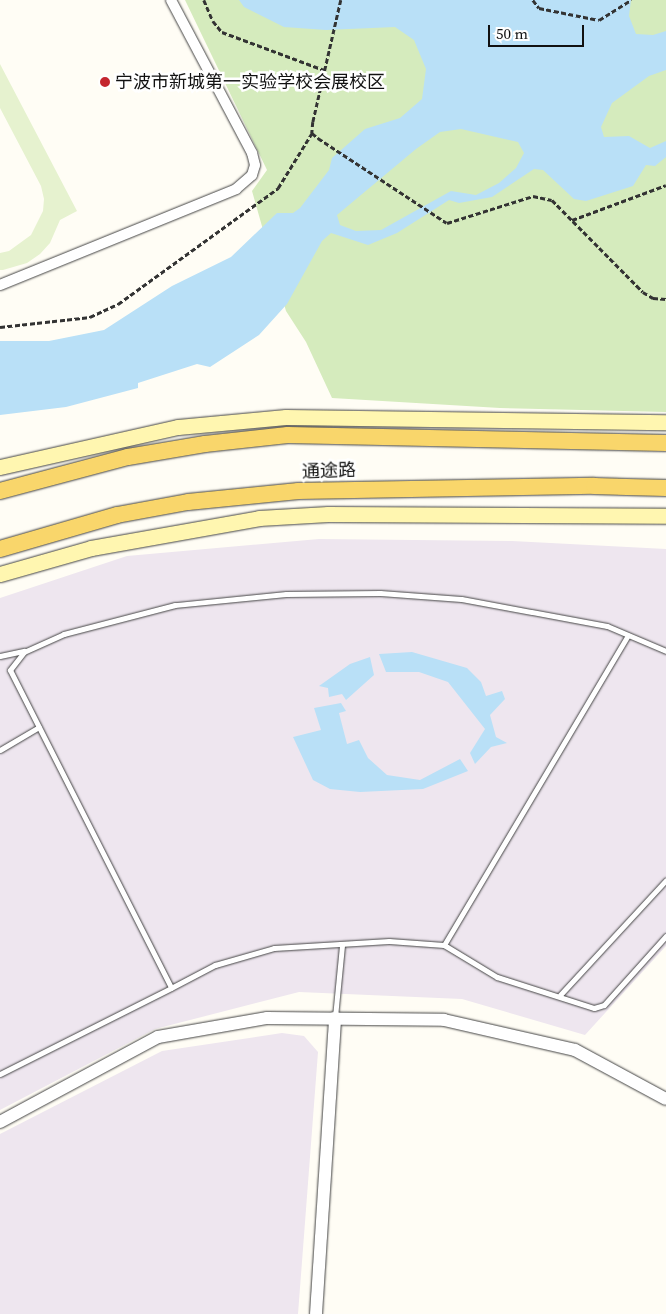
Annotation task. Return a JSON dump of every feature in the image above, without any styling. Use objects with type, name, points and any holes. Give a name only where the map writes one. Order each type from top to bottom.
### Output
[{"type":"main road","points":[[0,468],[36,457],[178,427],[286,417],[666,422]]},
{"type":"main road","name":"通途路","points":[[0,491],[128,457],[288,435],[666,442]]},
{"type":"main road","name":"通途路","points":[[0,549],[40,535],[126,514],[188,502],[298,492],[594,486],[666,488]]},
{"type":"main road","points":[[0,574],[91,548],[259,518],[328,514],[666,516]]},
{"type":"street","points":[[0,284],[236,189],[252,174],[255,165],[252,153],[171,0]]},
{"type":"street","points":[[0,1122],[158,1037],[267,1018],[444,1020],[575,1050],[666,1099]]},
{"type":"street","points":[[316,1314],[335,1018]]},
{"type":"lane","points":[[171,988],[10,670],[24,652],[64,634],[175,605],[286,594],[380,594],[461,599],[607,626],[666,651]]},
{"type":"lane","points":[[444,945],[628,635]]},
{"type":"lane","points":[[0,656],[29,649]]},
{"type":"lane","points":[[0,750],[39,727]]},
{"type":"lane","points":[[560,995],[666,880]]},
{"type":"lane","points":[[0,1074],[215,965],[274,948],[389,941],[444,945],[497,977],[544,993],[560,995],[594,1008],[604,1005],[666,936]]},
{"type":"lane","points":[[335,1018],[342,945]]},
{"type":"path","points":[[204,0],[213,21],[222,32],[324,70]]},
{"type":"path","points":[[0,327],[90,316],[118,304],[278,188],[312,132],[324,70],[341,0]]},
{"type":"path","points":[[533,0],[539,8],[599,20],[631,0]]},
{"type":"path","points":[[312,132],[332,149],[433,216],[447,223],[458,222],[533,196],[543,196],[559,205],[643,292],[653,298],[666,299]]},
{"type":"path","points":[[572,220],[666,185]]},
{"type":"shaded area","points":[[319,539],[512,541],[666,549],[666,946],[585,1035],[462,999],[299,992],[155,1029],[0,1110],[0,598],[127,556]]},
{"type":"shaded area","points":[[282,1033],[304,1036],[318,1052],[298,1314],[0,1314],[0,1134],[162,1051]]},
{"type":"green space","points":[[185,0],[666,0],[666,412],[500,408],[332,398],[306,342],[286,311],[252,191],[267,170]]},
{"type":"green space","points":[[0,64],[77,211],[60,220],[50,243],[40,254],[27,263],[3,270],[0,270],[0,253],[9,251],[31,235],[43,211],[44,199],[41,186],[0,108]]},
{"type":"water","points":[[239,0],[631,0],[629,16],[636,34],[653,35],[666,31],[666,70],[649,76],[612,103],[601,127],[604,137],[629,136],[650,148],[666,141],[666,157],[655,166],[646,165],[633,186],[586,201],[574,199],[543,170],[534,169],[492,197],[459,203],[449,200],[397,233],[368,245],[331,233],[322,241],[287,304],[259,335],[210,367],[197,364],[138,383],[138,388],[66,407],[0,415],[0,341],[49,341],[104,330],[172,286],[231,257],[277,213],[293,213],[300,208],[329,170],[332,158],[365,129],[400,118],[422,99],[426,69],[414,40],[395,27],[326,30],[284,27],[244,7]],"holes":[[[461,129],[518,142],[524,153],[516,168],[499,183],[476,195],[451,191],[381,230],[356,231],[340,225],[337,215],[416,149],[440,132]]]},
{"type":"water","points":[[412,652],[467,668],[481,682],[486,696],[502,691],[505,699],[490,715],[496,737],[507,743],[491,747],[475,764],[470,753],[485,729],[448,682],[419,672],[386,672],[379,654]]},
{"type":"water","points":[[370,657],[374,675],[346,700],[342,694],[329,697],[328,688],[319,686],[350,664]]},
{"type":"water","points":[[341,703],[346,711],[339,713],[347,744],[359,740],[368,758],[387,775],[420,780],[460,759],[468,771],[423,789],[360,792],[330,789],[313,780],[293,737],[321,730],[314,708]]},
{"type":"place","name":"宁波市新城第一实验学校会展校区","points":[[105,82]]}]
